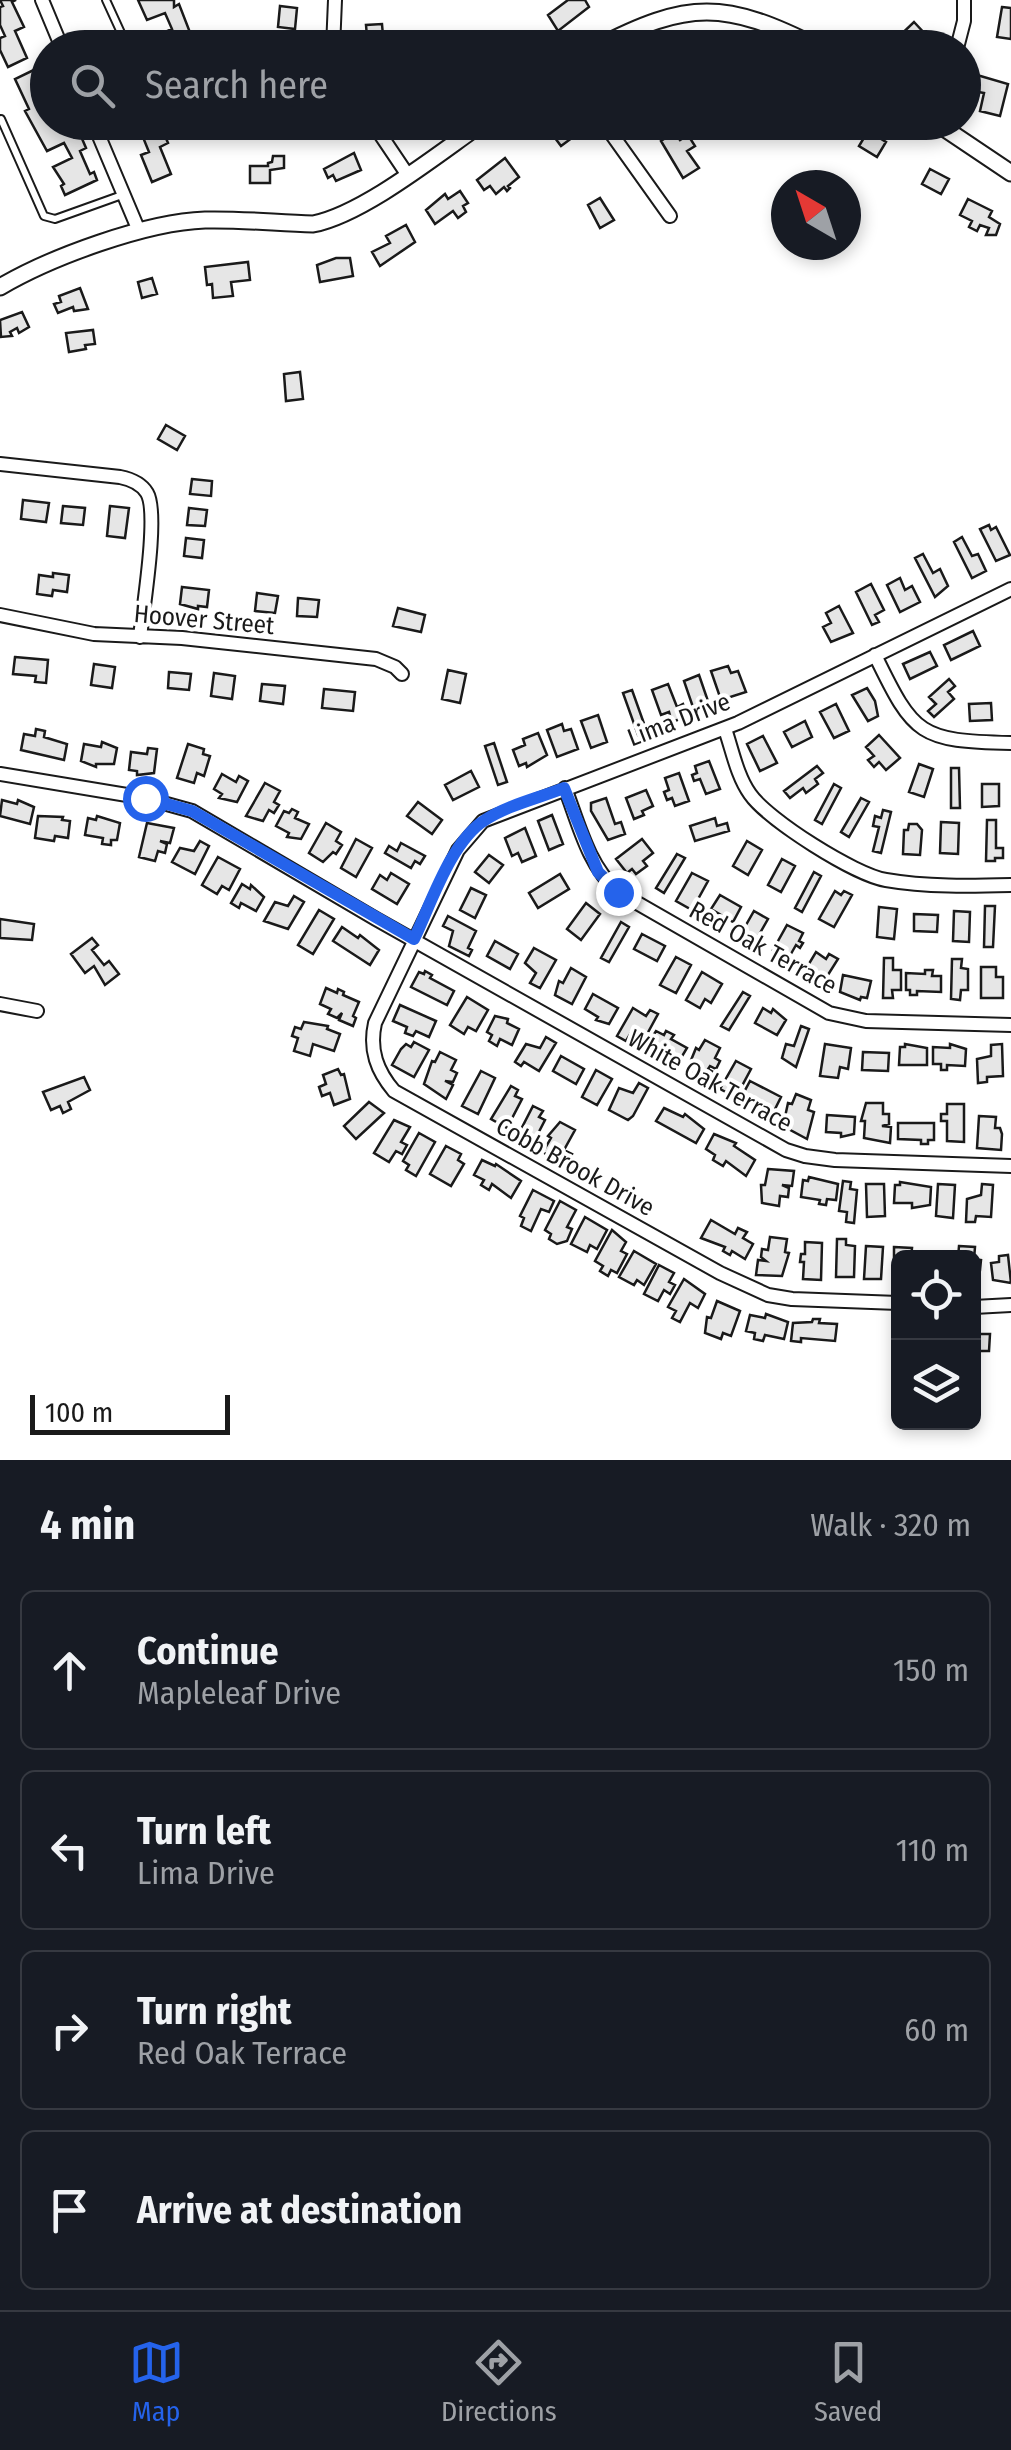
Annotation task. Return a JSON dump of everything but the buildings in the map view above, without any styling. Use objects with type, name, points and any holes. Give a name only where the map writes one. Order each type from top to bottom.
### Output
[{"type":"street","points":[[42,0],[54,30]]},
{"type":"street","points":[[334,30],[336,0]]},
{"type":"street","points":[[962,30],[964,0]]},
{"type":"street","points":[[624,30],[642,18],[694,1],[744,8],[785,30]]},
{"type":"street","points":[[100,140],[138,230]]},
{"type":"street","points":[[384,140],[407,174]]},
{"type":"street","points":[[0,287],[54,261],[138,230],[202,220],[313,224],[347,213],[457,140]]},
{"type":"street","points":[[615,140],[670,216]]},
{"type":"street","points":[[962,140],[1011,173]]},
{"type":"street","points":[[0,464],[120,477],[145,490],[152,518],[140,636]]},
{"type":"street","name":"Lima Drive","points":[[414,939],[458,850],[474,828],[492,816],[725,728],[1011,589]]},
{"type":"street","name":"Hoover Street","points":[[0,615],[94,634],[182,638],[376,659],[395,666],[402,674]]},
{"type":"street","points":[[876,655],[902,710],[930,734],[958,742],[1011,744]]},
{"type":"street","points":[[725,728],[747,791],[760,807],[774,820],[842,860],[883,880],[1011,885]]},
{"type":"street","name":"White Oak Terrace","points":[[0,774],[145,798],[192,811],[786,1150],[835,1160],[1011,1166]]},
{"type":"street","name":"Red Oak Terrace","points":[[564,788],[591,857],[618,892],[814,1007],[866,1021],[1011,1025]]},
{"type":"street","name":"Cobb Brook Drive","points":[[414,939],[372,1038],[379,1070],[394,1092],[768,1296],[891,1303]]},
{"type":"street","points":[[0,1004],[37,1011]]},
{"type":"street","points":[[981,1307],[1011,1305]]},
{"type":"lane","points":[[106,0],[120,30]]},
{"type":"lane","points":[[2,119],[36,203],[49,219],[123,194]]},
{"type":"route","points":[[145,798],[192,811],[414,939],[458,850],[474,828],[492,816],[564,788],[598,872],[618,892]]}]
